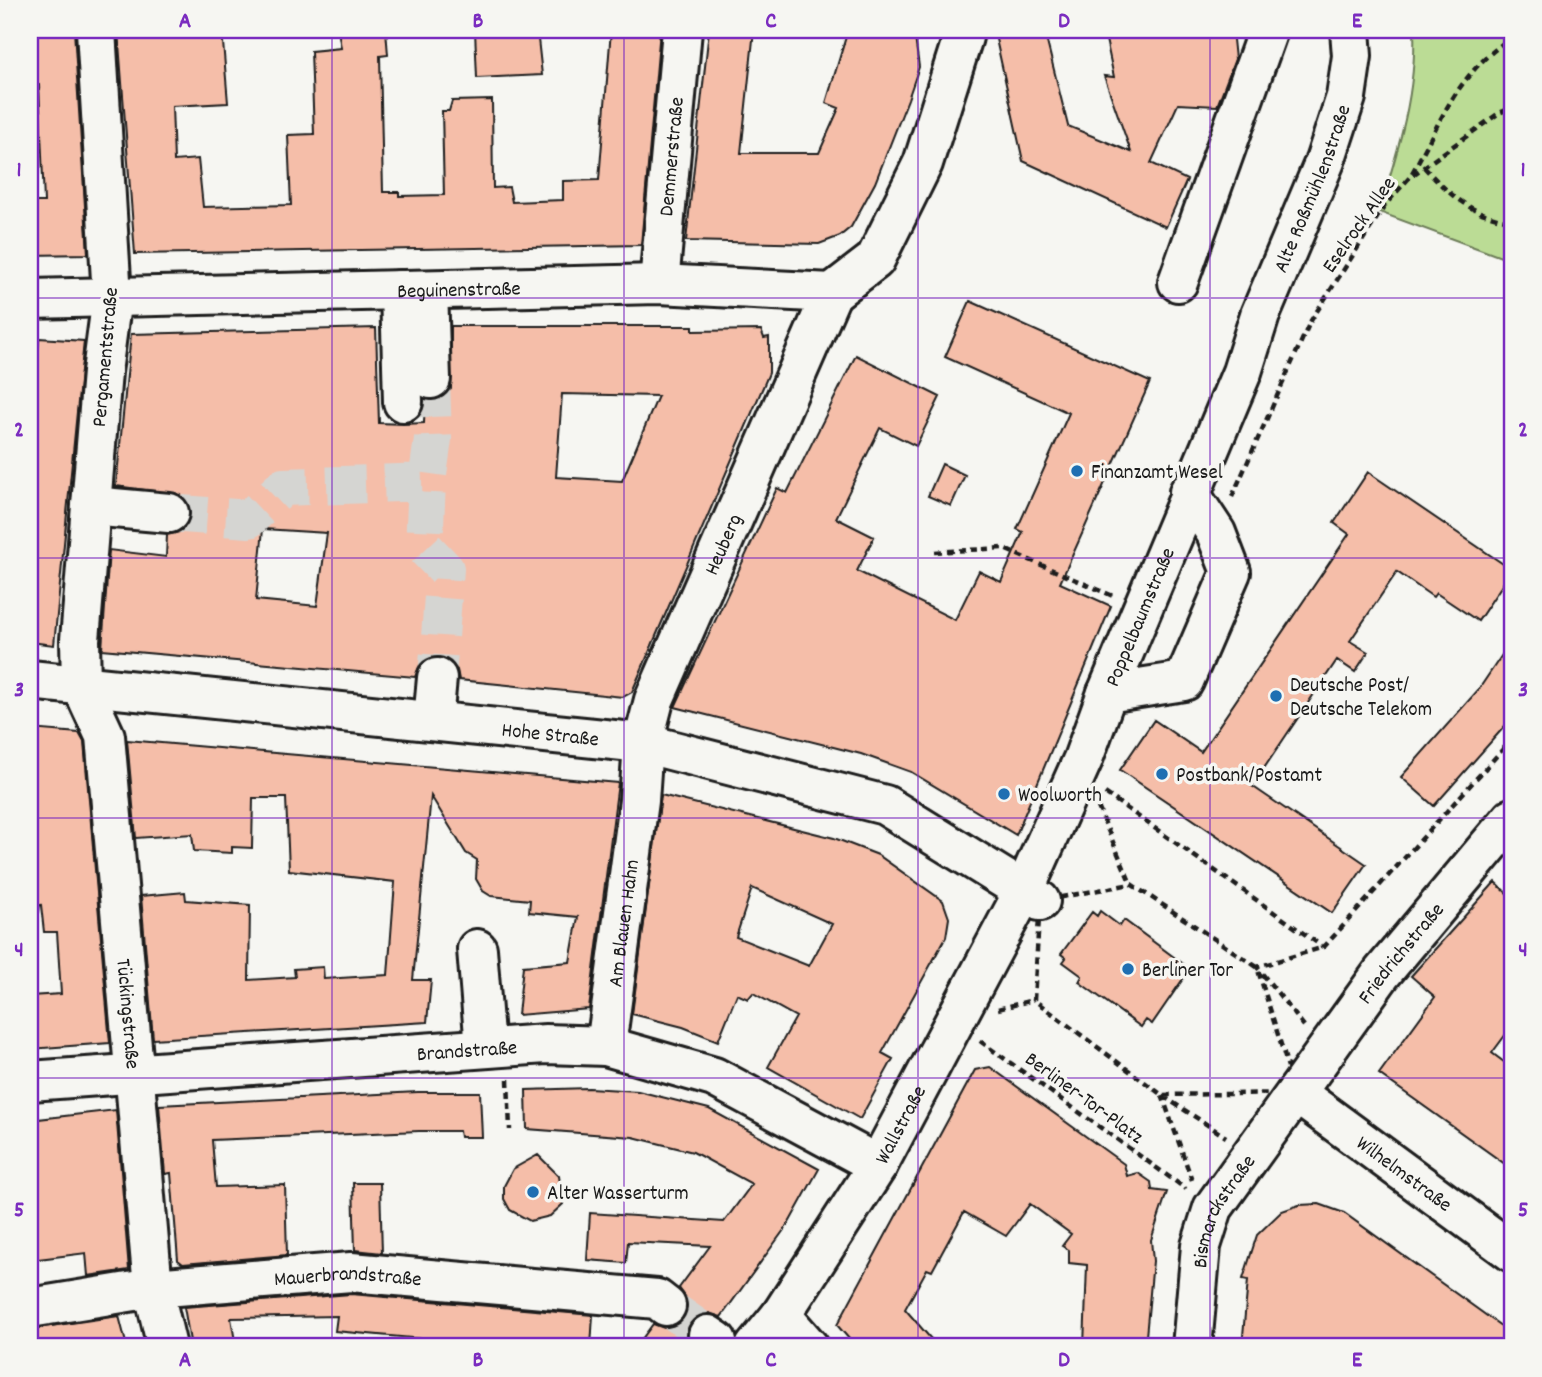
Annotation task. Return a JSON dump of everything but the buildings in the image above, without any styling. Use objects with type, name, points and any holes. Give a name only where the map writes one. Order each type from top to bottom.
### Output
[{"type":"street","name":"Pergamentstraße","points":[[80,684],[80,640],[91,506],[112,297],[96,30]]},
{"type":"street","name":"Demmerstraße","points":[[659,284],[682,30]]},
{"type":"street","points":[[832,293],[875,260],[923,163],[963,37],[962,30]]},
{"type":"street","points":[[1178,282],[1268,30]]},
{"type":"street","name":"Alte Roßmühlenstraße","points":[[1251,343],[1325,161],[1346,97],[1352,56],[1350,30]]},
{"type":"street","name":"Beguinenstraße","points":[[30,299],[659,284],[832,293]]},
{"type":"street","points":[[414,290],[417,390]]},
{"type":"street","name":"Heuberg","points":[[639,801],[643,743],[654,700],[832,293]]},
{"type":"street","name":"Poppelbaumstraße","points":[[1032,896],[1107,692],[1251,343]]},
{"type":"street","points":[[1107,692],[1184,681],[1231,572],[1216,533],[1189,492]]},
{"type":"street","points":[[91,506],[169,513]]},
{"type":"street","points":[[433,721],[437,678]]},
{"type":"street","name":"Hohe Straße","points":[[30,680],[643,743],[885,804],[1032,896]]},
{"type":"street","name":"Tückingstraße","points":[[80,684],[106,736],[153,1288],[167,1347]]},
{"type":"street","name":"Am Blauen Hahn","points":[[606,1046],[639,801]]},
{"type":"street","name":"Friedrichstraße","points":[[1296,1093],[1382,973],[1512,818]]},
{"type":"street","name":"Wallstraße","points":[[755,1347],[781,1315],[878,1165],[953,1021],[1032,896]]},
{"type":"street","points":[[477,949],[496,1048]]},
{"type":"street","name":"Brandstraße","points":[[30,1082],[546,1044],[606,1046],[714,1077],[878,1165]]},
{"type":"street","name":"Bismarckstraße","points":[[1192,1347],[1201,1246],[1213,1208],[1296,1093]]},
{"type":"street","name":"Wilhelmstraße","points":[[1296,1093],[1512,1252]]},
{"type":"street","name":"Mauerbrandstraße","points":[[30,1308],[153,1288],[351,1272],[657,1299],[666,1306]]},
{"type":"street","points":[[781,1315],[809,1347]]},
{"type":"path","points":[[1410,177],[1460,85],[1490,52],[1512,37]]},
{"type":"path","name":"Eselrock Allee","points":[[1310,322],[1359,245],[1410,177],[1499,113],[1512,108]]},
{"type":"path","points":[[1424,167],[1448,194],[1467,208],[1512,220]]},
{"type":"path","points":[[935,552],[1002,548],[1143,608]]},
{"type":"path","points":[[1257,967],[1324,947],[1512,739]]},
{"type":"path","points":[[1098,788],[1324,947]]},
{"type":"path","points":[[1097,803],[1131,884],[1257,967],[1325,1052]]},
{"type":"path","points":[[1131,884],[1032,896],[1034,1000],[1162,1095],[1251,1153]]},
{"type":"path","points":[[1162,1095],[1296,1093],[1257,967]]},
{"type":"path","name":"Berliner-Tor-Platz","points":[[953,1021],[1188,1191]]},
{"type":"path","points":[[496,1048],[510,1130]]},
{"type":"path","points":[[1162,1095],[1194,1186]]},
{"type":"green space","points":[[1414,30],[1512,30],[1512,261],[1379,212],[1409,100]]},
{"type":"tunnel","points":[[431,379],[433,439],[427,482],[424,547],[445,569],[437,678]]},
{"type":"tunnel","points":[[169,513],[249,519],[283,487],[427,482]]},
{"type":"tunnel","points":[[666,1306],[708,1335]]},
{"type":"place","name":"Finanzamt Wesel","points":[[1077,471]]},
{"type":"place","name":"Deutsche Post/ Deutsche Telekom","points":[[1276,696]]},
{"type":"place","name":"Postbank/Postamt","points":[[1162,774]]},
{"type":"place","name":"Woolworth","points":[[1004,794]]},
{"type":"place","name":"Berliner Tor","points":[[1128,969]]},
{"type":"place","name":"Alter Wasserturm","points":[[533,1192]]}]
